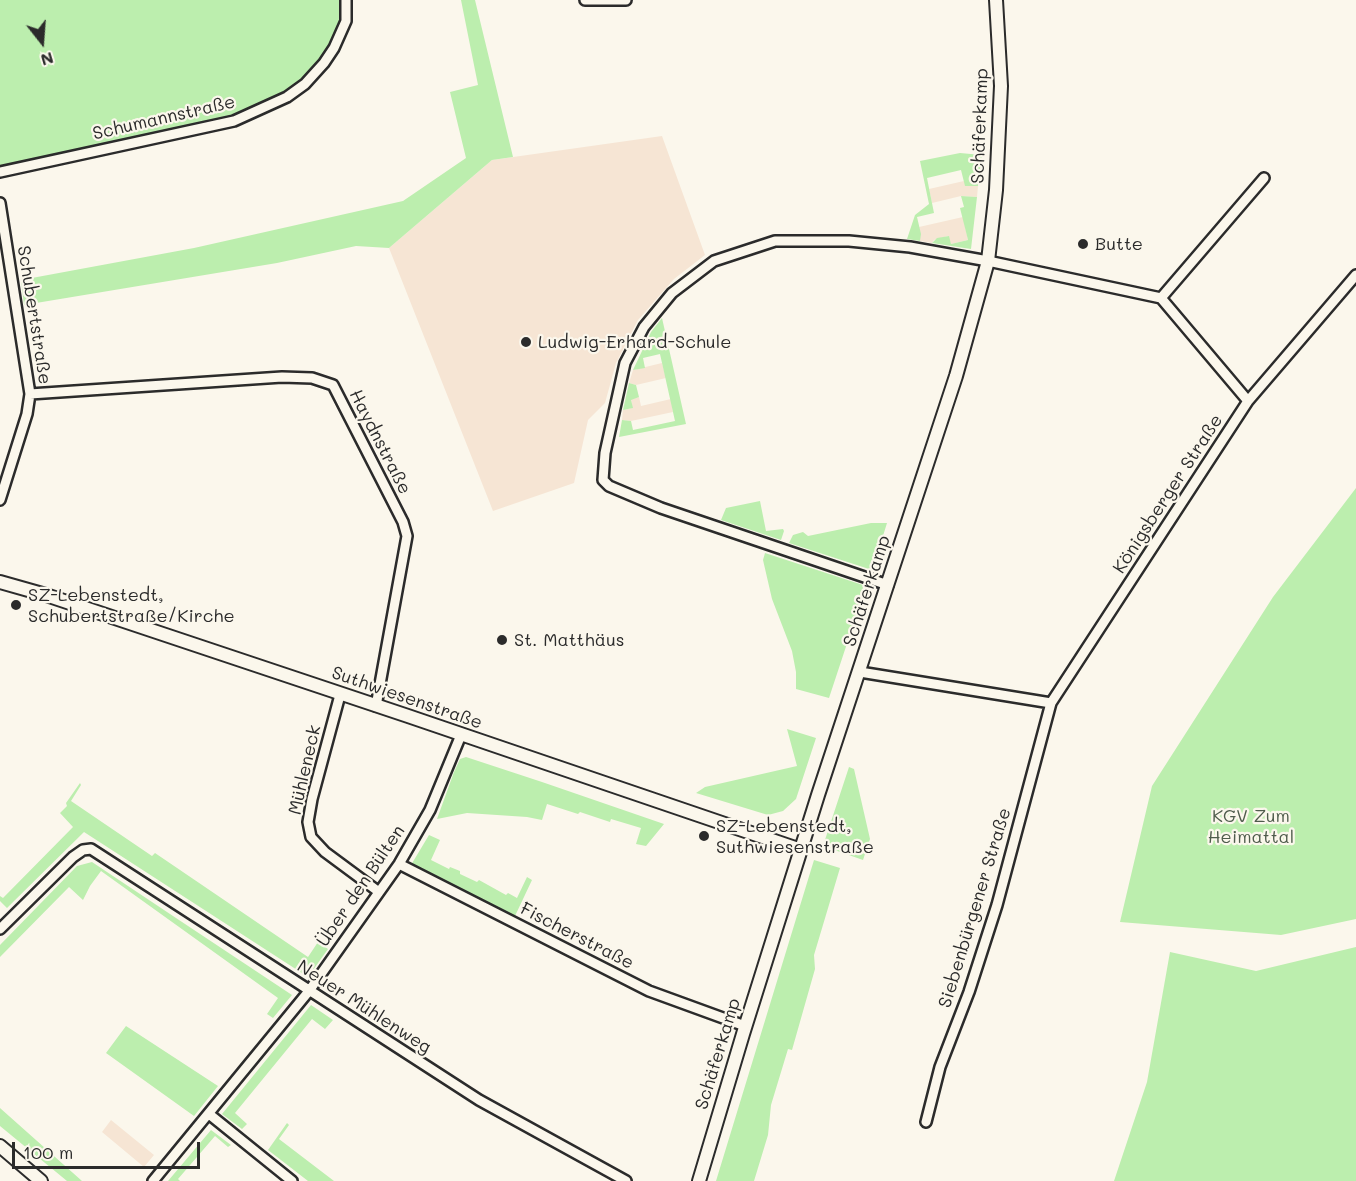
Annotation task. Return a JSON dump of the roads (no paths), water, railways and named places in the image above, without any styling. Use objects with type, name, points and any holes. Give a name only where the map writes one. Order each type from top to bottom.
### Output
[{"type":"street","name":"Schumannstraße","points":[[0,172],[234,121],[287,98],[305,84],[334,48],[346,21],[346,0]]},
{"type":"street","points":[[585,0],[626,0]]},
{"type":"street","name":"Schäferkamp","points":[[699,1181],[801,850],[956,376],[988,261],[996,190],[1001,86],[996,0]]},
{"type":"street","points":[[1161,298],[1264,178]]},
{"type":"street","name":"Schubertstraße","points":[[0,203],[30,394],[27,414],[0,500]]},
{"type":"street","points":[[888,585],[661,508],[609,486],[603,480],[605,453],[625,363],[644,327],[672,293],[714,261],[775,241],[849,241],[910,247],[988,261],[1161,298],[1248,401]]},
{"type":"street","name":"Königsberger Straße","points":[[1051,703],[1248,401],[1356,275]]},
{"type":"street","name":"Haydnstraße","points":[[30,394],[282,377],[312,378],[333,385],[403,522],[407,536],[376,706]]},
{"type":"street","name":"Suthwiesenstraße","points":[[0,582],[46,595],[801,850]]},
{"type":"street","points":[[860,672],[1051,703]]},
{"type":"street","name":"Mühleneck","points":[[340,695],[308,822],[311,837],[325,852],[379,892]]},
{"type":"street","name":"Siebenbürgener Straße","points":[[926,1122],[940,1067],[969,992],[997,905],[1051,703]]},
{"type":"street","name":"Über den Bülten","points":[[153,1181],[309,991],[399,864],[430,810],[461,735]]},
{"type":"street","name":"Neuer Mühlenweg","points":[[0,929],[73,857],[83,850],[92,849],[479,1100],[626,1181]]},
{"type":"street","name":"Fischerstraße","points":[[399,864],[649,991],[745,1026]]},
{"type":"street","points":[[209,1114],[292,1181]]},
{"type":"street","points":[[0,1146],[41,1181]]},
{"type":"place","name":"Butte","points":[[1083,244]]},
{"type":"place","name":"Ludwig-Erhard-Schule","points":[[526,342]]},
{"type":"place","name":"SZ-Lebenstedt, Schubertstraße/Kirche","points":[[16,605]]},
{"type":"place","name":"St. Matthäus","points":[[502,640]]},
{"type":"place","name":"SZ-Lebenstedt, Suthwiesenstraße","points":[[704,836]]},
{"type":"park label","name":"KGV Zum Heimattal","points":[[1251,826]]}]
